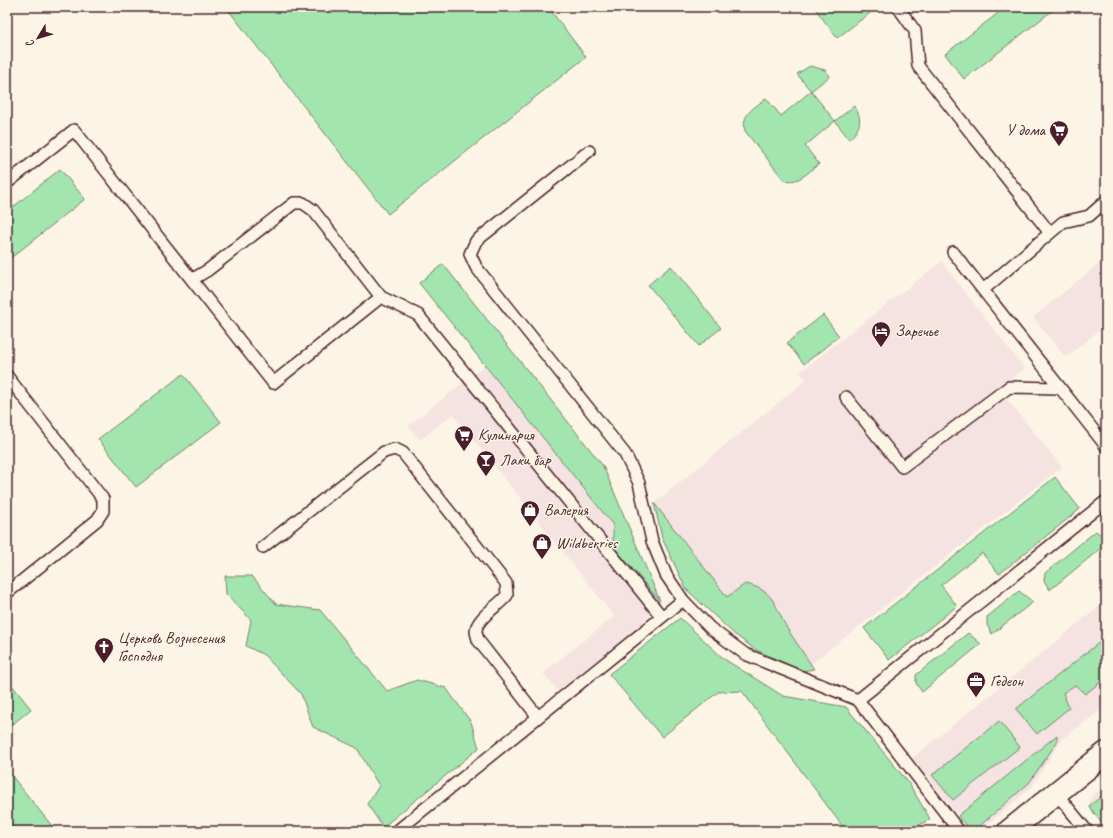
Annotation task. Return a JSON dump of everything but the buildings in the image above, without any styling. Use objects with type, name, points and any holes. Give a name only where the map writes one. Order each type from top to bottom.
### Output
[{"type":"main road","points":[[1009,831],[1106,753]]},
{"type":"lane","points":[[898,7],[915,31],[918,66],[1050,233]]},
{"type":"lane","points":[[7,183],[74,130],[193,279],[273,383],[381,297]]},
{"type":"lane","points":[[589,151],[476,241],[470,254],[476,267],[625,454],[639,483],[652,541],[666,575],[683,600],[710,628],[745,654],[858,700],[959,831]]},
{"type":"lane","points":[[983,290],[1063,222],[1089,216],[1106,201]]},
{"type":"lane","points":[[193,279],[208,270],[294,203],[303,203],[313,210],[381,297],[418,315],[662,617]]},
{"type":"lane","points":[[953,252],[1106,446]]},
{"type":"lane","points":[[7,376],[102,499],[103,511],[97,520],[7,594]]},
{"type":"lane","points":[[846,397],[902,467],[1009,387],[1059,388]]},
{"type":"lane","points":[[263,547],[384,452],[395,449],[403,453],[506,583],[507,594],[502,602],[479,620],[476,630],[478,640],[538,717]]},
{"type":"lane","points":[[858,700],[1106,501]]},
{"type":"lane","points":[[397,831],[683,600]]},
{"type":"lane","points":[[1056,793],[1087,831]]},
{"type":"shaded area","points":[[1106,258],[1106,331],[1098,331],[1066,358],[1033,317]]},
{"type":"shaded area","points":[[942,261],[1025,369],[1011,379],[1007,399],[1062,467],[811,664],[789,632],[778,606],[745,584],[727,597],[654,503],[806,380],[800,372]]},
{"type":"shaded area","points":[[485,365],[613,525],[613,546],[660,601],[637,630],[558,691],[543,673],[614,616],[453,414],[420,440],[408,426]]},
{"type":"shaded area","points":[[1106,601],[1106,706],[1062,739],[1031,788],[979,831],[968,828],[912,758]]},
{"type":"shaded area","points":[[1106,785],[1106,831],[1089,806],[1091,797]]},
{"type":"green space","points":[[226,7],[548,7],[586,57],[388,214]]},
{"type":"green space","points":[[814,7],[878,7],[837,38]]},
{"type":"green space","points":[[1006,7],[1057,7],[964,79],[945,54]]},
{"type":"green space","points":[[810,66],[825,70],[830,76],[811,91],[797,74]]},
{"type":"green space","points":[[811,91],[835,121],[805,146],[819,164],[799,179],[789,181],[784,180],[745,131],[745,120],[750,112],[766,98],[781,116]]},
{"type":"green space","points":[[854,106],[860,119],[856,131],[849,139],[835,121]]},
{"type":"green space","points":[[60,169],[85,199],[7,261],[7,212]]},
{"type":"green space","points":[[443,264],[603,466],[660,601],[613,546],[613,525],[419,283]]},
{"type":"green space","points":[[671,266],[721,328],[699,346],[648,285]]},
{"type":"green space","points":[[823,315],[839,336],[804,364],[787,343]]},
{"type":"green space","points":[[183,374],[221,422],[136,487],[98,439]]},
{"type":"green space","points":[[1055,477],[1080,509],[999,574],[982,553],[941,585],[957,606],[889,660],[864,628]]},
{"type":"green space","points":[[654,503],[727,597],[745,584],[756,587],[769,596],[774,602],[785,625],[814,669],[802,671],[756,650],[734,634],[686,589],[662,538]]},
{"type":"green space","points":[[1096,531],[1106,539],[1106,544],[1050,590],[1044,581],[1045,573]]},
{"type":"green space","points":[[225,576],[252,576],[276,604],[320,610],[387,691],[417,680],[446,688],[471,722],[479,748],[383,827],[367,804],[379,786],[357,748],[313,727],[301,694],[264,655],[246,646],[251,620],[226,594]]},
{"type":"green space","points":[[1019,591],[1033,602],[992,634],[987,625],[987,617]]},
{"type":"green space","points":[[680,618],[724,659],[783,696],[846,707],[908,782],[930,819],[909,831],[846,831],[742,691],[718,692],[662,737],[609,674]]},
{"type":"green space","points":[[968,633],[981,644],[922,692],[916,683],[916,675]]},
{"type":"green space","points":[[1106,637],[1106,678],[1085,694],[1075,685],[1063,693],[1069,708],[1037,734],[1016,709]]},
{"type":"green space","points":[[7,679],[31,709],[7,729]]},
{"type":"green space","points":[[999,721],[1020,747],[953,800],[932,775]]},
{"type":"green space","points":[[1057,735],[1057,742],[1029,783],[975,830],[963,823],[958,816]]},
{"type":"green space","points":[[7,770],[56,831],[16,831],[7,820]]},
{"type":"green space","points":[[1106,793],[1106,823],[1102,824],[1089,806]]},
{"type":"place","name":"У дома","points":[[1059,147]]},
{"type":"place","name":"Заречье","points":[[881,348]]},
{"type":"place","name":"Кулинария","points":[[464,452]]},
{"type":"place","name":"Лаки бар","points":[[486,477]]},
{"type":"place","name":"Валерия","points":[[530,527]]},
{"type":"place","name":"Wildberries","points":[[542,560]]},
{"type":"place","name":"Церковь Вознесения Господня","points":[[104,664]]},
{"type":"place","name":"Гедеон","points":[[976,698]]}]
